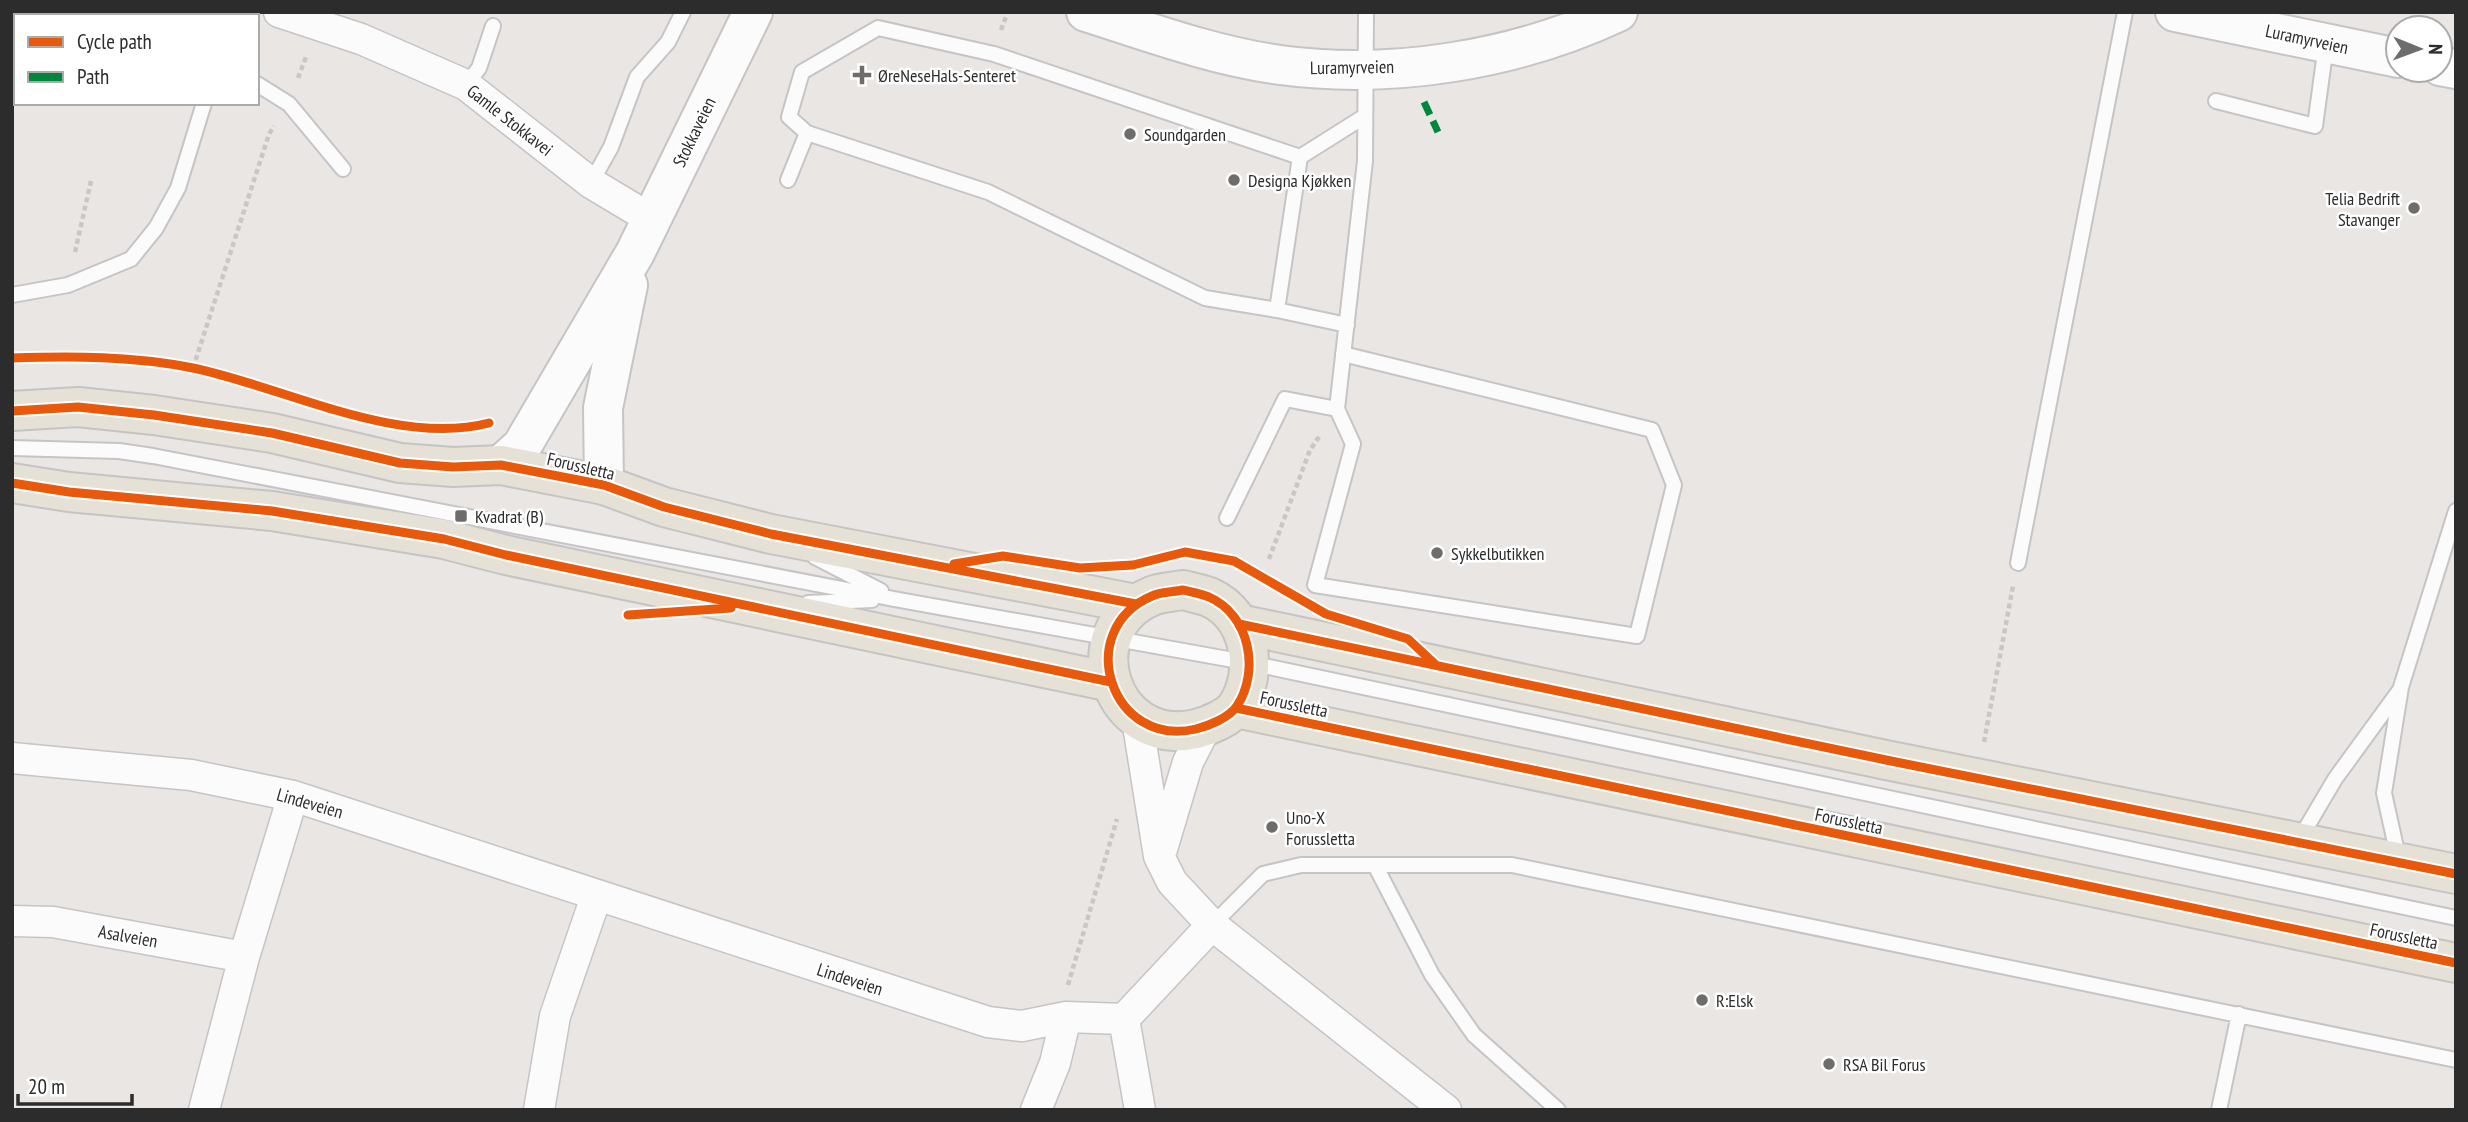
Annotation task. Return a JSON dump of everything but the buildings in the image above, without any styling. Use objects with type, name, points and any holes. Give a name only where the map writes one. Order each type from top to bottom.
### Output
[{"type":"main road","name":"Forussletta","points":[[12,411],[78,407],[142,414],[272,433],[400,463],[453,467],[501,465],[604,485],[664,507],[771,534],[1136,604]]},
{"type":"main road","points":[[12,483],[69,492],[272,511],[444,539],[506,555],[1111,682]]},
{"type":"main road","points":[[1137,719],[1120,701],[1111,682],[1107,660],[1111,639],[1122,619],[1136,604],[1154,594],[1183,590],[1210,597],[1239,624],[1886,760],[2456,874]]},
{"type":"main road","name":"Forussletta","points":[[1137,719],[1158,730],[1183,732],[1221,717],[1247,683],[1250,663],[1247,643],[1239,624]]},
{"type":"main road","name":"Forussletta","points":[[1221,717],[2456,963]]},
{"type":"street","name":"Gamle Stokkavei","points":[[279,12],[361,39],[466,85],[591,183],[643,236]]},
{"type":"street","name":"Stokkaveien","points":[[501,465],[522,446],[643,236],[753,12]]},
{"type":"street","name":"Luramyrveien","points":[[1086,12],[1202,48],[1278,65],[1366,69],[1462,60],[1536,42],[1590,25],[1618,12]]},
{"type":"street","name":"Luramyrveien","points":[[2175,12],[2241,19],[2327,43],[2384,55]]},
{"type":"street","name":"Stokkaveien","points":[[604,485],[603,408],[643,236]]},
{"type":"street","points":[[1159,856],[1188,762],[1221,717]]},
{"type":"street","points":[[1137,719],[1159,856],[1172,882],[1212,925],[1447,1110]]},
{"type":"street","name":"Lindeveien","points":[[12,758],[191,775],[293,796],[596,897],[988,1022],[1022,1026],[1066,1017],[1124,1019]]},
{"type":"street","points":[[204,1110],[243,957],[293,796]]},
{"type":"street","points":[[539,1110],[555,1016],[596,897]]},
{"type":"street","name":"Asalveien","points":[[12,921],[53,922],[243,957]]},
{"type":"street","points":[[1140,1110],[1124,1019],[1212,925]]},
{"type":"street","points":[[1036,1110],[1055,1063],[1066,1017]]},
{"type":"lane","points":[[591,183],[611,147],[637,77],[668,42],[683,12]]},
{"type":"lane","points":[[1343,354],[1652,430],[1674,485],[1637,636],[1315,585],[1353,444],[1337,409],[1343,354],[1347,325],[1365,161],[1366,12]]},
{"type":"lane","points":[[2018,563],[2125,12]]},
{"type":"lane","points":[[466,85],[479,68],[493,26]]},
{"type":"lane","points":[[1300,157],[994,54],[878,28],[802,72],[789,117],[807,133],[988,192],[1205,298],[1347,325]]},
{"type":"lane","points":[[2216,101],[2315,126],[2327,43]]},
{"type":"lane","points":[[259,85],[289,104],[343,169]]},
{"type":"lane","points":[[12,295],[68,285],[131,259],[156,228],[178,188],[203,105]]},
{"type":"lane","points":[[1277,310],[1300,157],[1365,116]]},
{"type":"lane","points":[[788,180],[807,133]]},
{"type":"lane","points":[[1227,518],[1285,399],[1337,409]]},
{"type":"lane","points":[[12,449],[119,452],[153,456],[1111,639],[1250,663],[2456,918]]},
{"type":"lane","points":[[2399,862],[2384,793],[2401,687],[2456,511]]},
{"type":"lane","points":[[771,534],[894,598]]},
{"type":"lane","points":[[752,606],[894,598]]},
{"type":"lane","points":[[2299,841],[2335,779],[2401,687]]},
{"type":"lane","points":[[1212,925],[1263,874],[1301,865],[1512,865],[2456,1060]]},
{"type":"lane","points":[[1375,865],[1432,975],[1474,1035],[1558,1110]]},
{"type":"lane","points":[[2219,1110],[2239,1014]]},
{"type":"path","points":[[999,35],[1007,14]]},
{"type":"path","points":[[193,368],[269,134],[289,104],[310,46]]},
{"type":"path","points":[[68,285],[91,181]]},
{"type":"path","points":[[1269,559],[1310,450],[1337,409]]},
{"type":"path","points":[[1982,750],[2018,563]]},
{"type":"path","points":[[1066,1017],[1068,979],[1119,811]]},
{"type":"marked path","points":[[1424,102],[1438,132]]},
{"type":"cycle path","points":[[12,358],[103,358],[171,364],[228,377],[379,421],[417,427],[454,428],[489,423]]},
{"type":"cycle path","points":[[12,411],[78,407],[154,415],[272,433],[400,463],[453,467],[501,465],[604,485],[664,507],[771,534],[1136,604]]},
{"type":"cycle path","points":[[12,483],[69,492],[272,511],[444,539],[506,555],[1111,682]]},
{"type":"cycle path","points":[[954,564],[1003,556],[1080,568],[1133,565],[1185,552],[1234,561],[1326,614],[1408,639],[1436,665]]},
{"type":"cycle path","points":[[1183,590],[1209,597],[1223,605],[1234,617],[1247,645],[1248,677],[1237,706],[1224,718],[1196,729],[1166,730],[1142,721],[1124,705],[1112,683],[1108,658],[1113,634],[1127,612],[1152,596],[1183,590]]},
{"type":"cycle path","points":[[628,615],[731,608]]},
{"type":"cycle path","points":[[1239,624],[1886,760],[2456,874]]},
{"type":"cycle path","points":[[1236,708],[2456,963]]},
{"type":"place","name":"ØreNeseHals-Senteret","points":[[862,75]]},
{"type":"place","name":"Soundgarden","points":[[1130,134]]},
{"type":"place","name":"Designa Kjøkken","points":[[1234,180]]},
{"type":"place","name":"Telia Bedrift Stavanger","points":[[2414,208]]},
{"type":"place","name":"Kvadrat (B)","points":[[461,516]]},
{"type":"place","name":"Sykkelbutikken","points":[[1437,553]]},
{"type":"place","name":"Uno-X Forussletta","points":[[1272,827]]},
{"type":"place","name":"R:Elsk","points":[[1702,1000]]},
{"type":"place","name":"RSA Bil Forus","points":[[1829,1064]]}]
